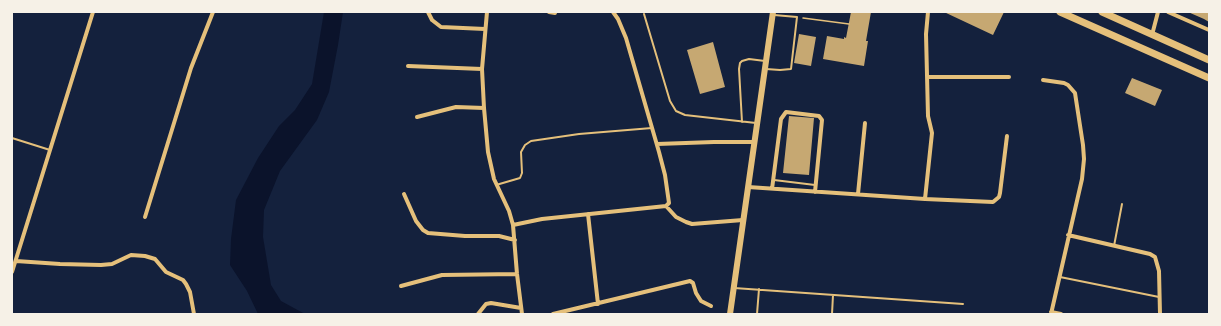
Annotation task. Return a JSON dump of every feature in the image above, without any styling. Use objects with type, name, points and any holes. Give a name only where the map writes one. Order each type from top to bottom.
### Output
[{"type":"highway","points":[[1060,12],[1209,78]]},
{"type":"highway","points":[[1102,12],[1209,60]]},
{"type":"main road","points":[[730,314],[773,13]]},
{"type":"street","points":[[12,272],[92,12]]},
{"type":"street","points":[[144,217],[189,76],[213,12]]},
{"type":"street","points":[[428,12],[432,20],[441,27],[485,29]]},
{"type":"street","points":[[487,12],[482,69],[484,108],[490,163],[496,185],[509,211],[513,225],[522,314]]},
{"type":"street","points":[[549,12],[555,13]]},
{"type":"street","points":[[613,12],[618,18],[626,38],[657,144],[668,190],[669,203],[666,206]]},
{"type":"street","points":[[924,199],[932,133],[928,116],[926,34],[928,12]]},
{"type":"street","points":[[1152,35],[1158,12]]},
{"type":"street","points":[[1168,12],[1209,30]]},
{"type":"street","points":[[408,66],[482,69]]},
{"type":"street","points":[[928,77],[1009,77]]},
{"type":"street","points":[[1042,80],[1064,82],[1074,93],[1078,107],[1083,145],[1083,169],[1051,313],[1061,314]]},
{"type":"street","points":[[417,116],[456,107],[484,108]]},
{"type":"street","points":[[772,189],[781,119],[786,112],[818,116],[822,120],[815,192]]},
{"type":"street","points":[[858,194],[864,123]]},
{"type":"street","points":[[748,187],[988,203],[996,200],[1000,193],[1007,136]]},
{"type":"street","points":[[657,144],[754,142]]},
{"type":"street","points":[[404,194],[416,221],[423,230],[428,233],[499,236],[515,240]]},
{"type":"street","points":[[513,225],[542,218],[666,206]]},
{"type":"street","points":[[666,206],[676,217],[692,224],[743,220]]},
{"type":"street","points":[[588,214],[598,304]]},
{"type":"street","points":[[1068,235],[1150,254],[1155,257],[1159,271],[1160,314]]},
{"type":"street","points":[[16,261],[51,264],[101,265],[112,264],[131,255],[145,256],[155,259],[166,272],[183,280],[190,292],[194,314]]},
{"type":"street","points":[[401,286],[442,275],[517,274]]},
{"type":"street","points":[[553,314],[690,281],[693,283],[696,294],[701,301],[711,306]]},
{"type":"street","points":[[478,314],[486,304],[491,303],[521,308]]},
{"type":"lane","points":[[765,69],[791,69],[797,17],[773,13]]},
{"type":"lane","points":[[644,14],[670,101],[676,111],[685,116],[742,123],[757,123]]},
{"type":"lane","points":[[742,123],[740,63],[749,59],[766,61]]},
{"type":"lane","points":[[496,185],[520,178],[522,173],[521,152],[525,145],[531,141],[579,134],[652,128]]},
{"type":"lane","points":[[12,138],[50,150]]},
{"type":"lane","points":[[773,180],[816,185]]},
{"type":"lane","points":[[1114,246],[1122,204]]},
{"type":"lane","points":[[1058,277],[1159,297]]},
{"type":"lane","points":[[733,288],[963,304]]},
{"type":"lane","points":[[757,314],[760,289]]},
{"type":"lane","points":[[832,314],[833,295]]},
{"type":"path","points":[[797,17],[849,24]]},
{"type":"water","points":[[324,12],[343,12],[329,92],[317,120],[280,171],[264,210],[263,237],[271,285],[281,301],[305,314],[258,314],[247,291],[230,265],[231,239],[236,200],[258,158],[279,126],[295,110],[312,84]]},
{"type":"building","points":[[851,12],[871,12],[866,41],[868,41],[864,66],[823,59],[827,36],[844,39],[844,37],[846,38]]},
{"type":"building","points":[[944,12],[1004,12],[993,35]]},
{"type":"building","points":[[1188,12],[1209,12],[1209,22],[1204,19]]},
{"type":"building","points":[[799,34],[816,37],[811,66],[794,63]]},
{"type":"building","points":[[713,42],[725,87],[700,94],[687,50]]},
{"type":"building","points":[[1132,78],[1162,90],[1155,106],[1125,93]]},
{"type":"building","points":[[789,116],[814,118],[809,175],[783,173]]}]
